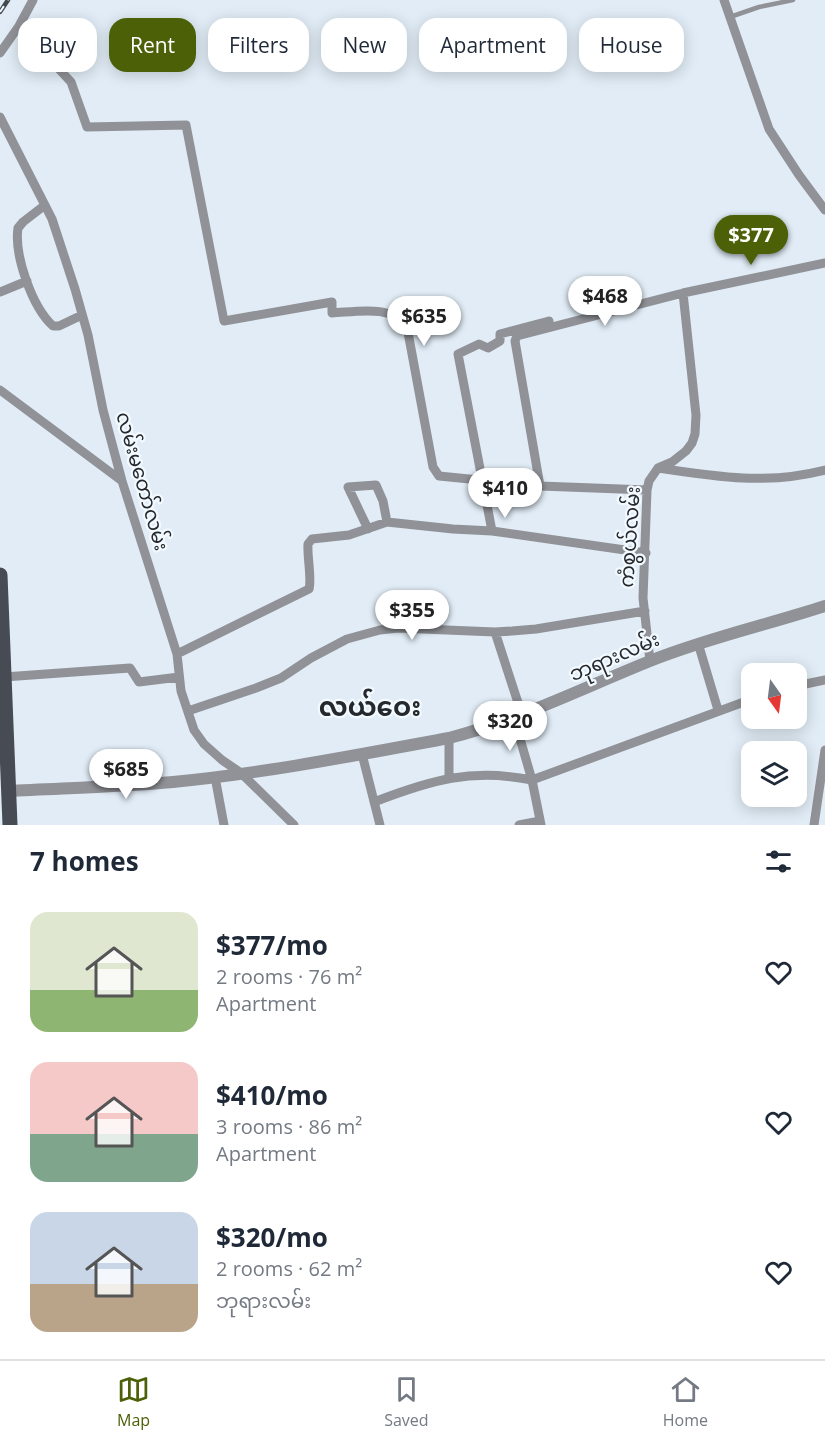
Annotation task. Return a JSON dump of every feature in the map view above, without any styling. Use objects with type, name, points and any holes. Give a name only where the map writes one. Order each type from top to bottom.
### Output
[{"type":"main road","points":[[0,575],[4,677],[2,700],[10,825]]},
{"type":"street","points":[[23,18],[33,0]]},
{"type":"street","points":[[724,0],[769,129],[825,210]]},
{"type":"street","points":[[0,53],[18,27]]},
{"type":"street","points":[[62,72],[71,82],[87,127],[186,125],[224,321],[332,302],[332,313],[385,312],[402,319],[407,327],[435,472],[439,476],[540,486],[646,490]]},
{"type":"street","name":"လမ်းမတော်လမ်း","points":[[0,117],[52,219],[82,315],[103,410],[122,481],[177,654],[181,691],[194,730],[204,744],[241,773],[294,825]]},
{"type":"street","points":[[45,205],[18,228],[21,261],[27,281],[47,320],[53,326],[59,326],[82,315]]},
{"type":"street","points":[[540,486],[515,338],[683,293],[825,263]]},
{"type":"street","points":[[0,292],[27,281]]},
{"type":"street","name":"ကံစွယ်လမ်း","points":[[650,661],[643,598],[646,490],[658,468],[680,456],[692,443],[695,434],[696,415],[683,293]]},
{"type":"street","points":[[492,531],[458,354],[479,344],[488,348],[500,341],[500,334],[549,321]]},
{"type":"street","points":[[0,390],[122,481]]},
{"type":"street","points":[[658,468],[758,480],[800,477],[825,470]]},
{"type":"street","points":[[368,529],[348,487],[376,485],[383,501],[387,522]]},
{"type":"street","points":[[177,654],[309,589],[307,560],[308,544],[312,538],[349,535],[387,522],[492,531],[646,553]]},
{"type":"street","name":"ဘုရားလမ်း","points":[[8,791],[171,782],[215,777],[272,770],[449,738],[477,731],[518,716],[698,643],[825,606]]},
{"type":"street","points":[[188,711],[281,678],[311,658],[347,639],[380,630],[430,628],[495,632],[536,629],[645,611]]},
{"type":"street","points":[[495,632],[518,716],[541,823],[519,825]]},
{"type":"street","points":[[698,643],[718,710]]},
{"type":"street","points":[[4,677],[130,668],[140,682],[179,677]]},
{"type":"street","points":[[807,684],[825,680]]},
{"type":"street","points":[[374,802],[448,777],[509,775],[532,780],[741,703]]},
{"type":"street","points":[[448,777],[449,738]]},
{"type":"street","points":[[814,825],[825,750]]},
{"type":"street","points":[[363,754],[380,825]]},
{"type":"street","points":[[215,777],[224,825]]},
{"type":"lane","points":[[729,17],[759,7],[793,0]]},
{"type":"railway","points":[[0,12],[8,0]]},
{"type":"district","name":"လယ်ဝေး","points":[[370,706]]}]
